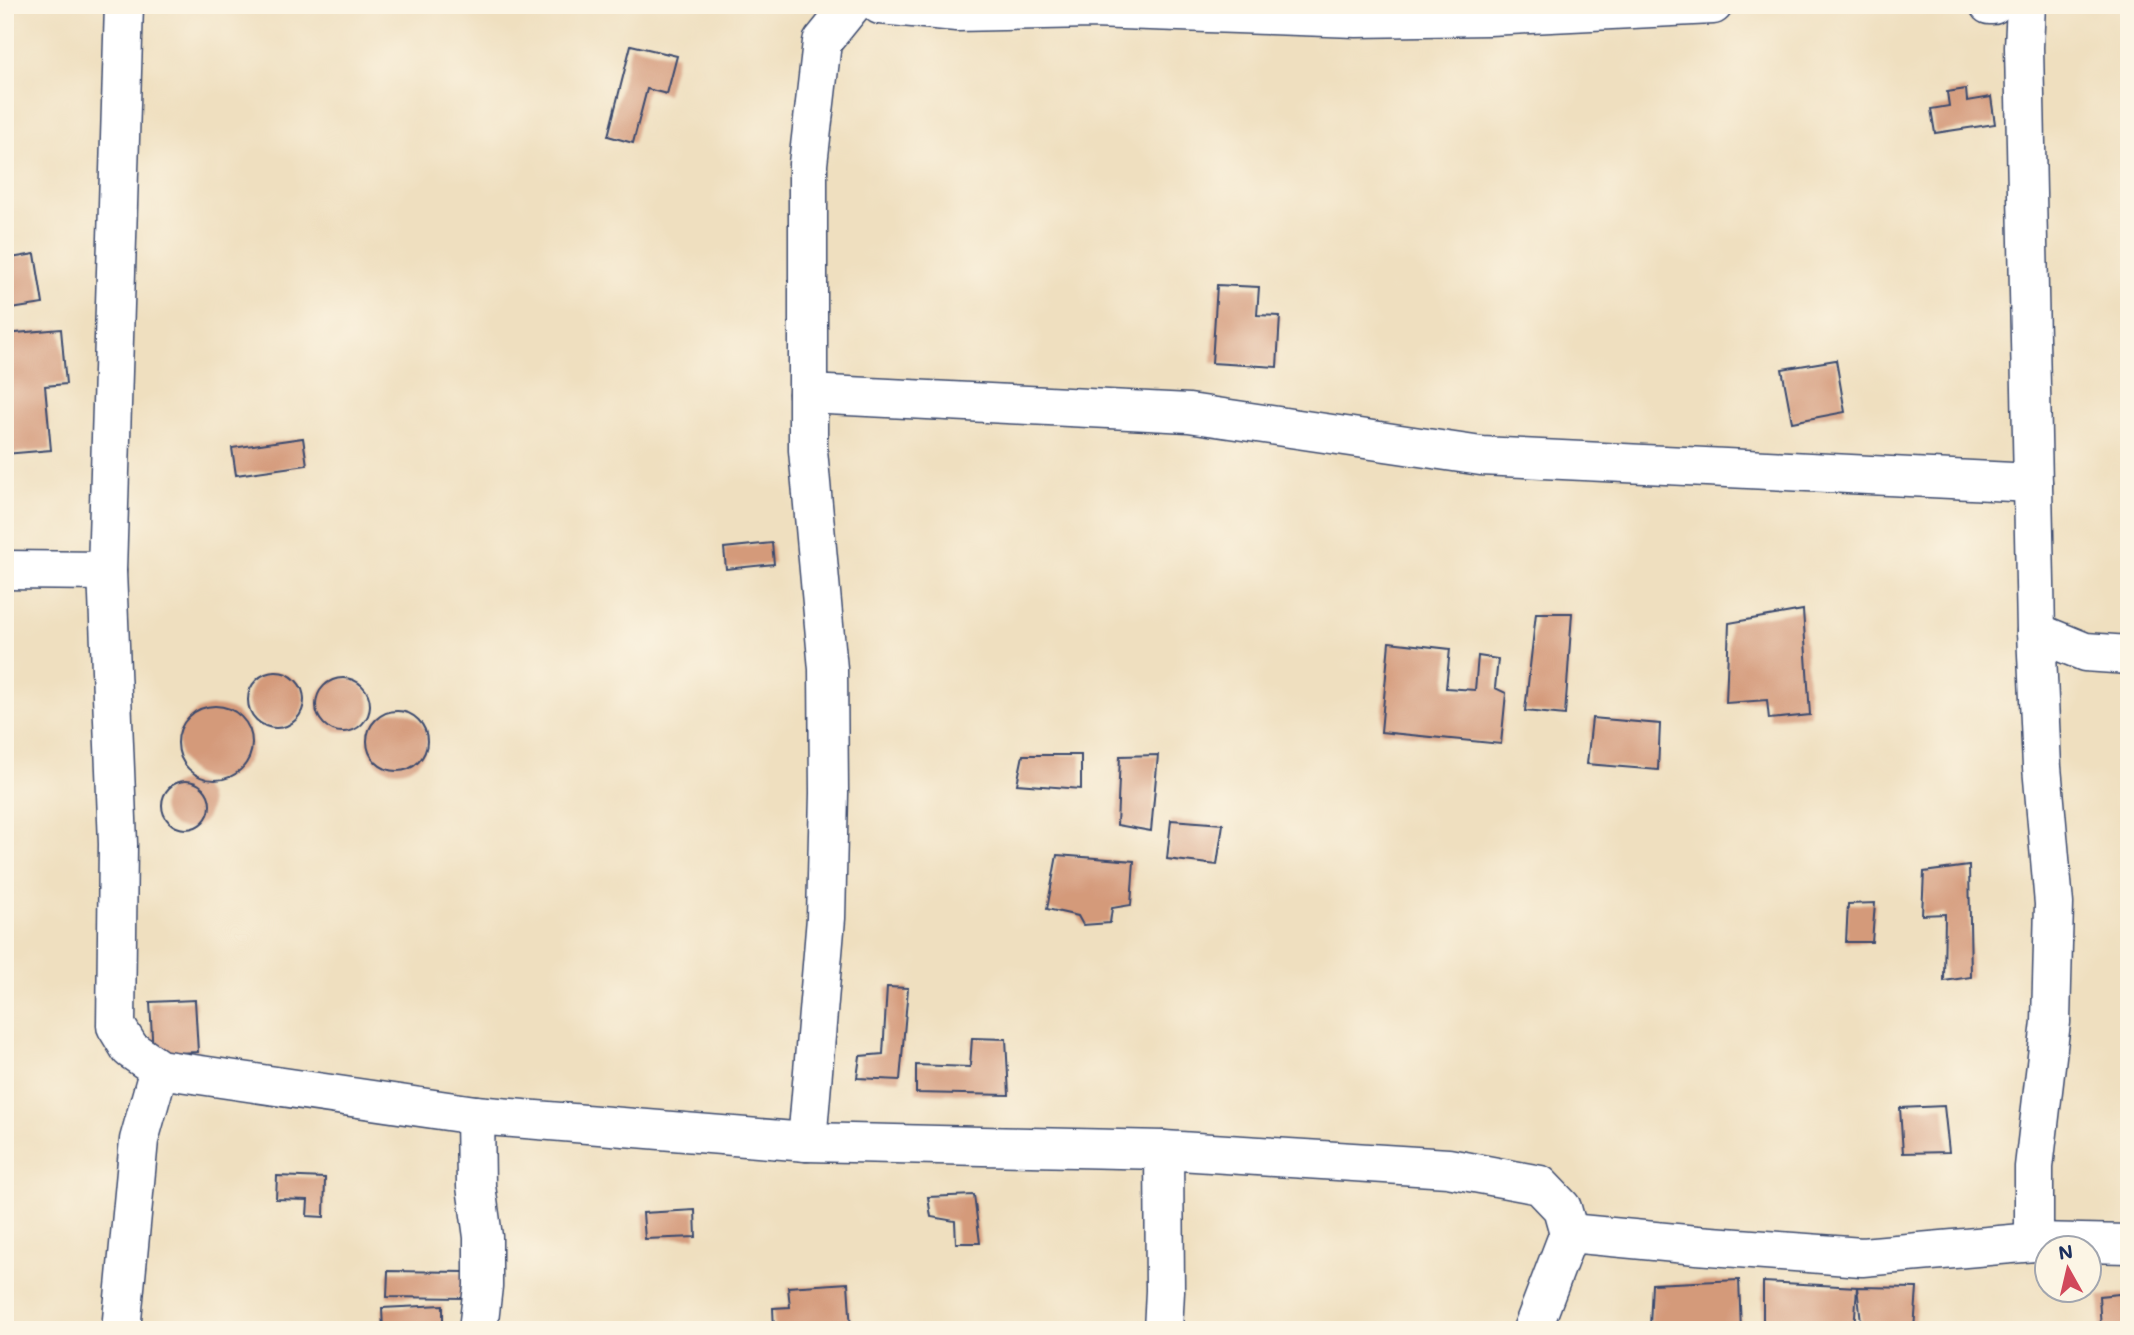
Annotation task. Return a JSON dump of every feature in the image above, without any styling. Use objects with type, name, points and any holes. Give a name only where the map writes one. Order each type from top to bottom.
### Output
[{"type":"street","points":[[124,5],[107,571],[118,844],[116,1026],[130,1049],[159,1069],[475,1115],[807,1142],[1164,1150],[1448,1168],[1517,1180],[1540,1185],[1562,1208],[1569,1233],[1532,1330]]},
{"type":"street","points":[[807,1142],[826,918],[829,793],[828,669],[807,450],[808,164],[822,42],[852,5]]},
{"type":"street","points":[[880,5],[957,12],[1092,9],[1356,18],[1489,16],[1713,5]]},
{"type":"street","points":[[2026,5],[2024,47],[2036,632],[2042,767],[2054,904],[2051,1022],[2034,1167],[2034,1234]]},
{"type":"street","points":[[808,394],[1189,413],[1481,456],[2033,483]]},
{"type":"street","points":[[5,570],[107,571]]},
{"type":"street","points":[[2036,632],[2085,652],[2129,655]]},
{"type":"street","points":[[121,1330],[139,1140],[159,1069]]},
{"type":"street","points":[[475,1115],[476,1186],[482,1237],[483,1286],[478,1330]]},
{"type":"street","points":[[1164,1150],[1164,1330]]},
{"type":"street","points":[[1569,1233],[1862,1257],[2032,1242]]},
{"type":"street","points":[[2102,1243],[2129,1244]]},
{"type":"building","points":[[631,45],[677,56],[667,94],[647,89],[633,143],[608,136]]},
{"type":"building","points":[[1966,89],[1967,101],[1991,97],[1995,124],[1935,133],[1931,109],[1949,106],[1947,92]]},
{"type":"building","points":[[35,254],[43,304],[5,310],[5,259]]},
{"type":"building","points":[[1217,285],[1259,287],[1257,315],[1280,316],[1277,367],[1212,363]]},
{"type":"building","points":[[61,329],[66,384],[45,386],[51,450],[5,454],[5,334]]},
{"type":"building","points":[[1836,360],[1845,412],[1792,422],[1782,369]]},
{"type":"building","points":[[303,438],[307,465],[236,475],[232,448]]},
{"type":"building","points":[[772,543],[774,564],[726,569],[724,548]]},
{"type":"building","points":[[1803,610],[1810,715],[1769,719],[1767,700],[1726,703],[1729,623]]},
{"type":"building","points":[[1536,613],[1572,613],[1565,715],[1525,711]]},
{"type":"building","points":[[1389,642],[1450,649],[1446,688],[1475,690],[1478,656],[1498,659],[1495,688],[1506,693],[1501,744],[1381,732]]},
{"type":"building","points":[[271,672],[281,672],[296,680],[302,689],[302,711],[296,720],[281,728],[271,728],[253,716],[248,705],[248,695],[260,677]]},
{"type":"building","points":[[348,678],[358,682],[366,690],[370,705],[366,720],[358,728],[338,732],[328,728],[320,720],[316,700],[320,690],[328,682]]},
{"type":"building","points":[[215,706],[229,709],[241,717],[249,729],[252,743],[249,757],[241,769],[229,777],[215,780],[201,777],[189,769],[181,757],[178,743],[181,729],[189,717],[201,709]]},
{"type":"building","points":[[397,711],[414,716],[422,724],[427,741],[422,758],[414,766],[397,771],[380,766],[372,758],[367,741],[372,724],[380,716]]},
{"type":"building","points":[[1592,718],[1660,724],[1658,770],[1587,764]]},
{"type":"building","points":[[1023,755],[1081,755],[1081,789],[1017,784]]},
{"type":"building","points":[[1158,755],[1151,831],[1117,825],[1120,756]]},
{"type":"building","points":[[186,781],[203,788],[210,805],[203,822],[186,829],[169,822],[162,805],[169,788]]},
{"type":"building","points":[[1171,820],[1223,824],[1217,865],[1167,859]]},
{"type":"building","points":[[1057,855],[1134,861],[1131,905],[1112,908],[1110,923],[1083,925],[1078,916],[1047,909]]},
{"type":"building","points":[[1969,866],[1971,977],[1944,981],[1945,914],[1922,915],[1924,872]]},
{"type":"building","points":[[1875,903],[1872,942],[1846,942],[1848,904]]},
{"type":"building","points":[[887,987],[908,988],[900,1080],[857,1078],[860,1056],[883,1054]]},
{"type":"building","points":[[195,1000],[198,1052],[153,1054],[150,1002]]},
{"type":"building","points":[[972,1038],[1006,1039],[1009,1095],[916,1093],[916,1065],[970,1067]]},
{"type":"building","points":[[1944,1106],[1949,1152],[1903,1153],[1900,1108]]},
{"type":"building","points":[[277,1176],[325,1178],[324,1217],[307,1216],[308,1200],[276,1199]]},
{"type":"building","points":[[974,1195],[980,1243],[956,1243],[955,1221],[931,1217],[928,1197]]},
{"type":"building","points":[[695,1210],[696,1237],[645,1239],[643,1213]]},
{"type":"building","points":[[388,1271],[465,1272],[465,1298],[387,1297]]},
{"type":"building","points":[[1739,1280],[1741,1330],[1650,1326],[1652,1284]]},
{"type":"building","points":[[1763,1282],[1857,1287],[1854,1330],[1763,1327]]},
{"type":"building","points":[[848,1283],[851,1330],[774,1330],[773,1308],[790,1307],[788,1287]]},
{"type":"building","points":[[1857,1287],[1917,1288],[1914,1330],[1862,1330]]},
{"type":"building","points":[[2129,1293],[2129,1330],[2101,1330],[2099,1304],[2102,1304],[2102,1296]]},
{"type":"building","points":[[443,1305],[443,1330],[383,1330],[382,1308]]}]
